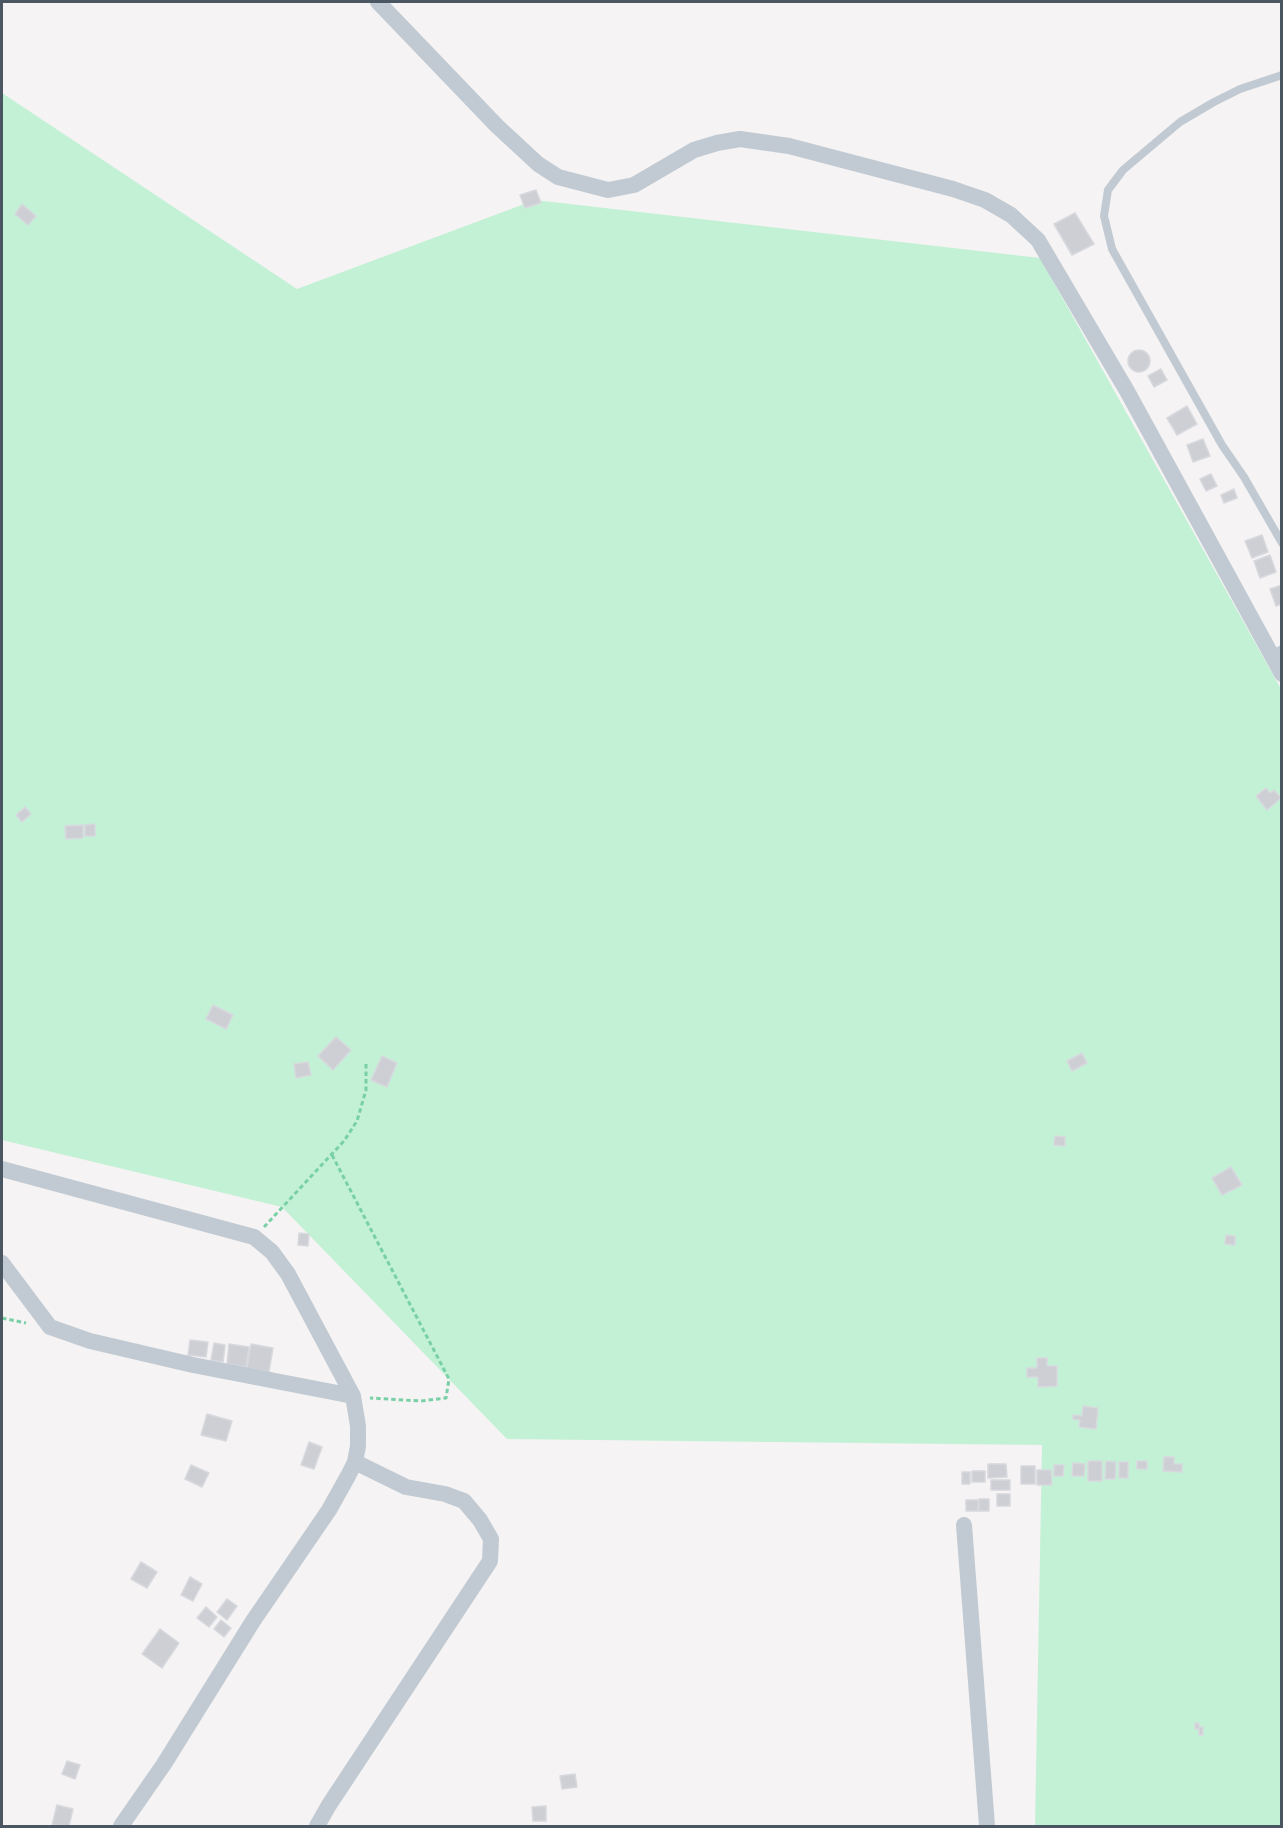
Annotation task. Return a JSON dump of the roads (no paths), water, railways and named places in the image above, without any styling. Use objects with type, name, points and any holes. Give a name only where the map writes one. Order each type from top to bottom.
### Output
[{"type":"street","points":[[378,2],[497,126],[538,164],[558,177],[608,190],[634,185],[694,150],[740,139],[789,146],[953,189],[985,200],[1011,215],[1038,240],[1276,652],[1281,674]]},
{"type":"street","points":[[2,1169],[254,1237],[272,1252],[288,1274],[352,1396],[358,1426],[355,1462],[329,1510],[253,1621],[164,1764],[121,1827]]},
{"type":"street","points":[[2,1263],[50,1327],[90,1341],[193,1365],[352,1396]]},
{"type":"street","points":[[318,1827],[329,1805],[490,1561],[491,1539],[464,1501],[445,1494],[406,1487],[355,1462]]},
{"type":"street","points":[[964,1525],[987,1827]]},
{"type":"lane","points":[[1281,75],[1240,89],[1180,122],[1123,170],[1108,190],[1104,216],[1112,249],[1222,445],[1244,477],[1281,543]]}]
